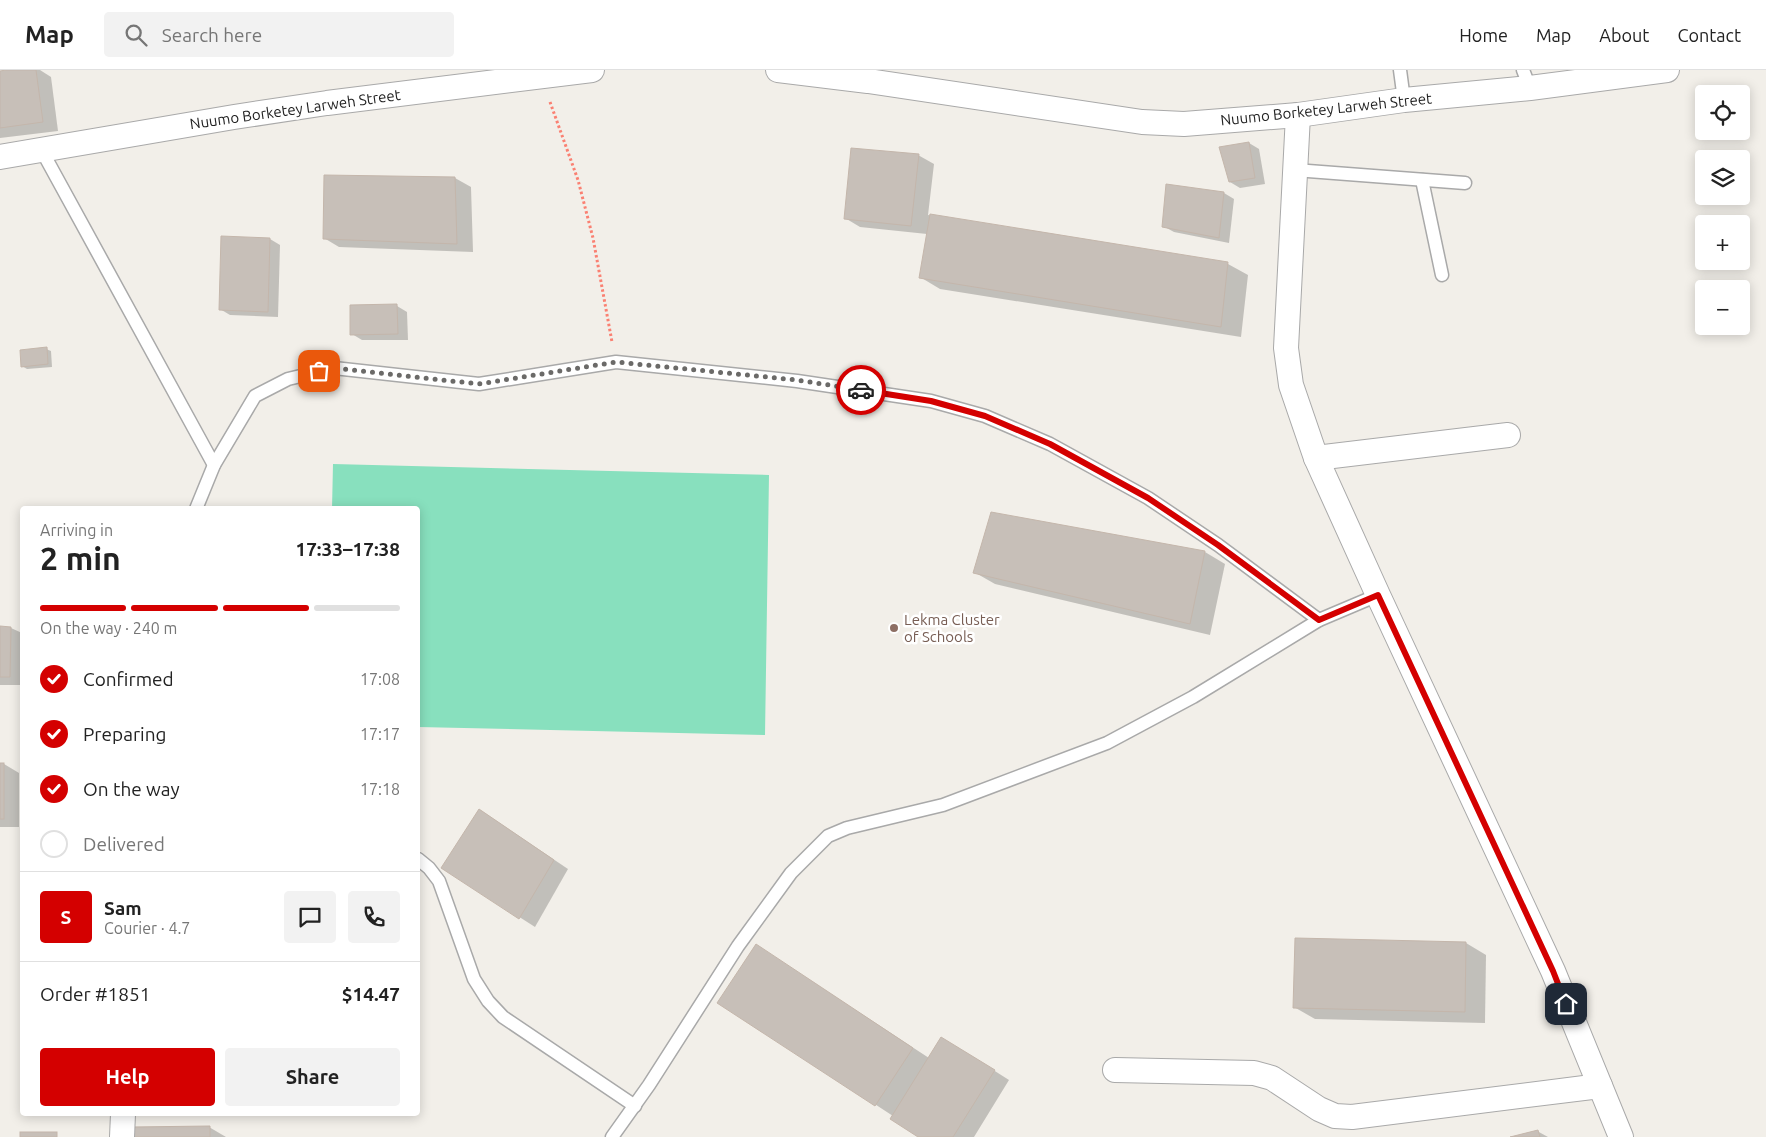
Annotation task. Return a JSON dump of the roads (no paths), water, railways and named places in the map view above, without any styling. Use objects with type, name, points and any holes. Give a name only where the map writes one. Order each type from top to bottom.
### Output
[{"type":"street","name":"Nuumo Borketey Larweh Street","points":[[0,157],[308,105],[541,73],[592,70]]},
{"type":"street","name":"Nuumo Borketey Larweh Street","points":[[778,70],[868,81],[1142,122],[1184,124],[1298,116],[1526,79],[1667,70]]},
{"type":"street","points":[[1298,116],[1286,348],[1291,385],[1316,458],[1553,971],[1621,1137]]},
{"type":"street","points":[[1316,458],[1508,434]]},
{"type":"street","points":[[1116,1070],[1254,1073],[1272,1078],[1319,1109],[1335,1116],[1352,1117],[1600,1086]]},
{"type":"street","points":[[122,1137],[123,1116]]},
{"type":"lane","points":[[1400,70],[1404,100]]},
{"type":"lane","points":[[42,151],[214,465]]},
{"type":"lane","points":[[1295,170],[1465,183]]},
{"type":"lane","points":[[1422,180],[1442,275]]},
{"type":"lane","points":[[197,506],[214,465],[255,396],[288,379],[334,368],[479,384],[616,362],[797,380],[931,401],[985,416],[1050,444],[1148,498],[1218,545],[1319,620]]},
{"type":"lane","points":[[612,1137],[635,1106],[738,946],[791,873],[828,836],[847,828],[943,805],[1107,742],[1193,697],[1319,620],[1378,595]]},
{"type":"lane","points":[[420,861],[429,868],[439,882],[474,979],[488,1001],[503,1017],[635,1106]]},
{"type":"place","name":"Lekma Cluster of Schools","points":[[894,628]]}]
